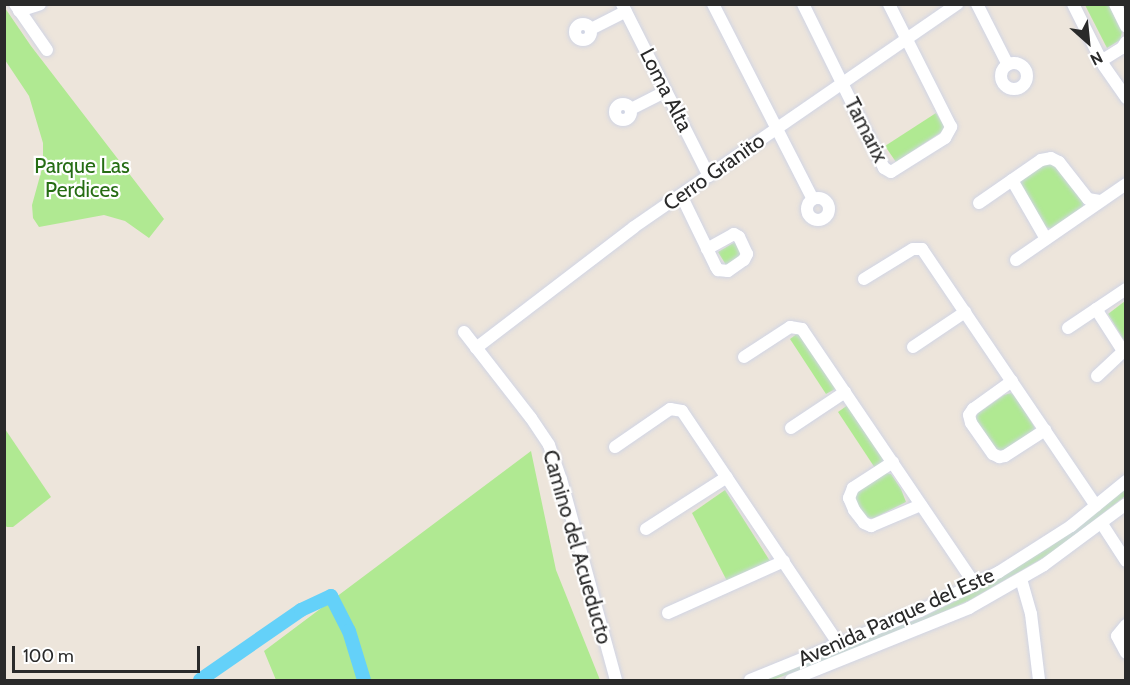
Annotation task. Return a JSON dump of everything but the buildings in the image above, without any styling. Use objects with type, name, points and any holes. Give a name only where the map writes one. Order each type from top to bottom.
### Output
[{"type":"street","points":[[40,4],[17,8],[47,50]]},
{"type":"street","points":[[713,4],[813,199]]},
{"type":"street","points":[[803,4],[843,83]]},
{"type":"street","points":[[890,4],[907,39]]},
{"type":"street","name":"Cerro Granito","points":[[476,348],[634,227],[957,4]]},
{"type":"street","points":[[977,4],[1008,65]]},
{"type":"street","points":[[1073,4],[1101,61],[1125,98]]},
{"type":"street","points":[[1115,4],[1125,27]]},
{"type":"street","points":[[591,29],[624,8]]},
{"type":"street","name":"Loma Alta","points":[[624,8],[709,176]]},
{"type":"street","name":"Tamarix","points":[[843,83],[886,170],[894,171],[948,136],[951,124],[907,39]]},
{"type":"street","points":[[1101,61],[1125,42]]},
{"type":"street","points":[[631,109],[666,91]]},
{"type":"street","points":[[979,203],[1041,160],[1051,158],[1059,162],[1088,199],[1100,201]]},
{"type":"street","points":[[1012,180],[1046,239]]},
{"type":"street","points":[[1016,260],[1125,184]]},
{"type":"street","points":[[681,195],[707,249]]},
{"type":"street","points":[[864,279],[913,249],[919,248],[1096,506]]},
{"type":"street","points":[[1068,328],[1125,289]]},
{"type":"street","points":[[1096,309],[1124,350],[1097,376]]},
{"type":"street","points":[[913,347],[965,312]]},
{"type":"street","points":[[744,357],[787,328],[800,328],[975,585]]},
{"type":"street","name":"Camino del Acueducto","points":[[464,332],[536,425],[556,462],[616,681]]},
{"type":"street","points":[[1012,381],[973,409],[969,415],[971,423],[990,452],[999,457],[1005,456],[1045,430]]},
{"type":"street","points":[[791,428],[845,392]]},
{"type":"street","points":[[615,447],[667,410],[677,408],[684,414],[838,643]]},
{"type":"street","points":[[893,462],[853,488],[849,498],[854,510],[864,523],[872,526],[921,505]]},
{"type":"street","points":[[646,529],[727,477]]},
{"type":"street","name":"Avenida Parque del Este","points":[[750,681],[920,611],[975,585],[1044,545],[1125,481]]},
{"type":"street","name":"Avenida Parque del Este","points":[[791,681],[940,621],[1021,579],[1102,524],[1125,504]]},
{"type":"street","points":[[1102,524],[1125,561]]},
{"type":"street","points":[[668,613],[784,561]]},
{"type":"street","points":[[1021,579],[1031,614],[1039,681]]},
{"type":"street","points":[[1125,625],[1117,636],[1125,653]]},
{"type":"green space","points":[[1085,5],[1109,5],[1122,32],[1120,40],[1107,48]]},
{"type":"green space","name":"Parque Las Perdices","points":[[5,8],[31,46],[164,219],[149,238],[125,221],[104,215],[39,227],[33,218],[32,205],[43,165],[43,143],[29,96],[5,60]]},
{"type":"green space","points":[[936,113],[946,129],[896,162],[885,146]]},
{"type":"green space","points":[[1046,163],[1054,163],[1084,200],[1083,207],[1052,229],[1045,227],[1020,186],[1021,180]]},
{"type":"green space","points":[[735,242],[743,255],[726,265],[718,252]]},
{"type":"green space","points":[[1125,301],[1126,338],[1124,340],[1108,314]]},
{"type":"green space","points":[[798,333],[837,388],[826,394],[790,339]]},
{"type":"green space","points":[[1011,393],[1016,397],[1035,428],[1032,433],[1004,450],[998,451],[977,423],[976,417],[978,413],[1004,395]]},
{"type":"green space","points":[[848,405],[885,461],[875,468],[838,412]]},
{"type":"green space","points":[[5,429],[51,497],[13,527],[4,525]]},
{"type":"green space","points":[[531,451],[556,570],[600,680],[276,680],[264,651]]},
{"type":"green space","points":[[886,473],[891,474],[906,502],[874,518],[862,517],[853,494]]},
{"type":"green space","points":[[1125,489],[1125,496],[1053,552],[970,600],[873,643],[772,680],[758,680],[921,618],[966,596],[1050,547]]},
{"type":"green space","points":[[725,490],[770,561],[727,581],[692,513]]},
{"type":"waterway","points":[[200,680],[301,610],[331,596],[349,631],[364,680]]}]
